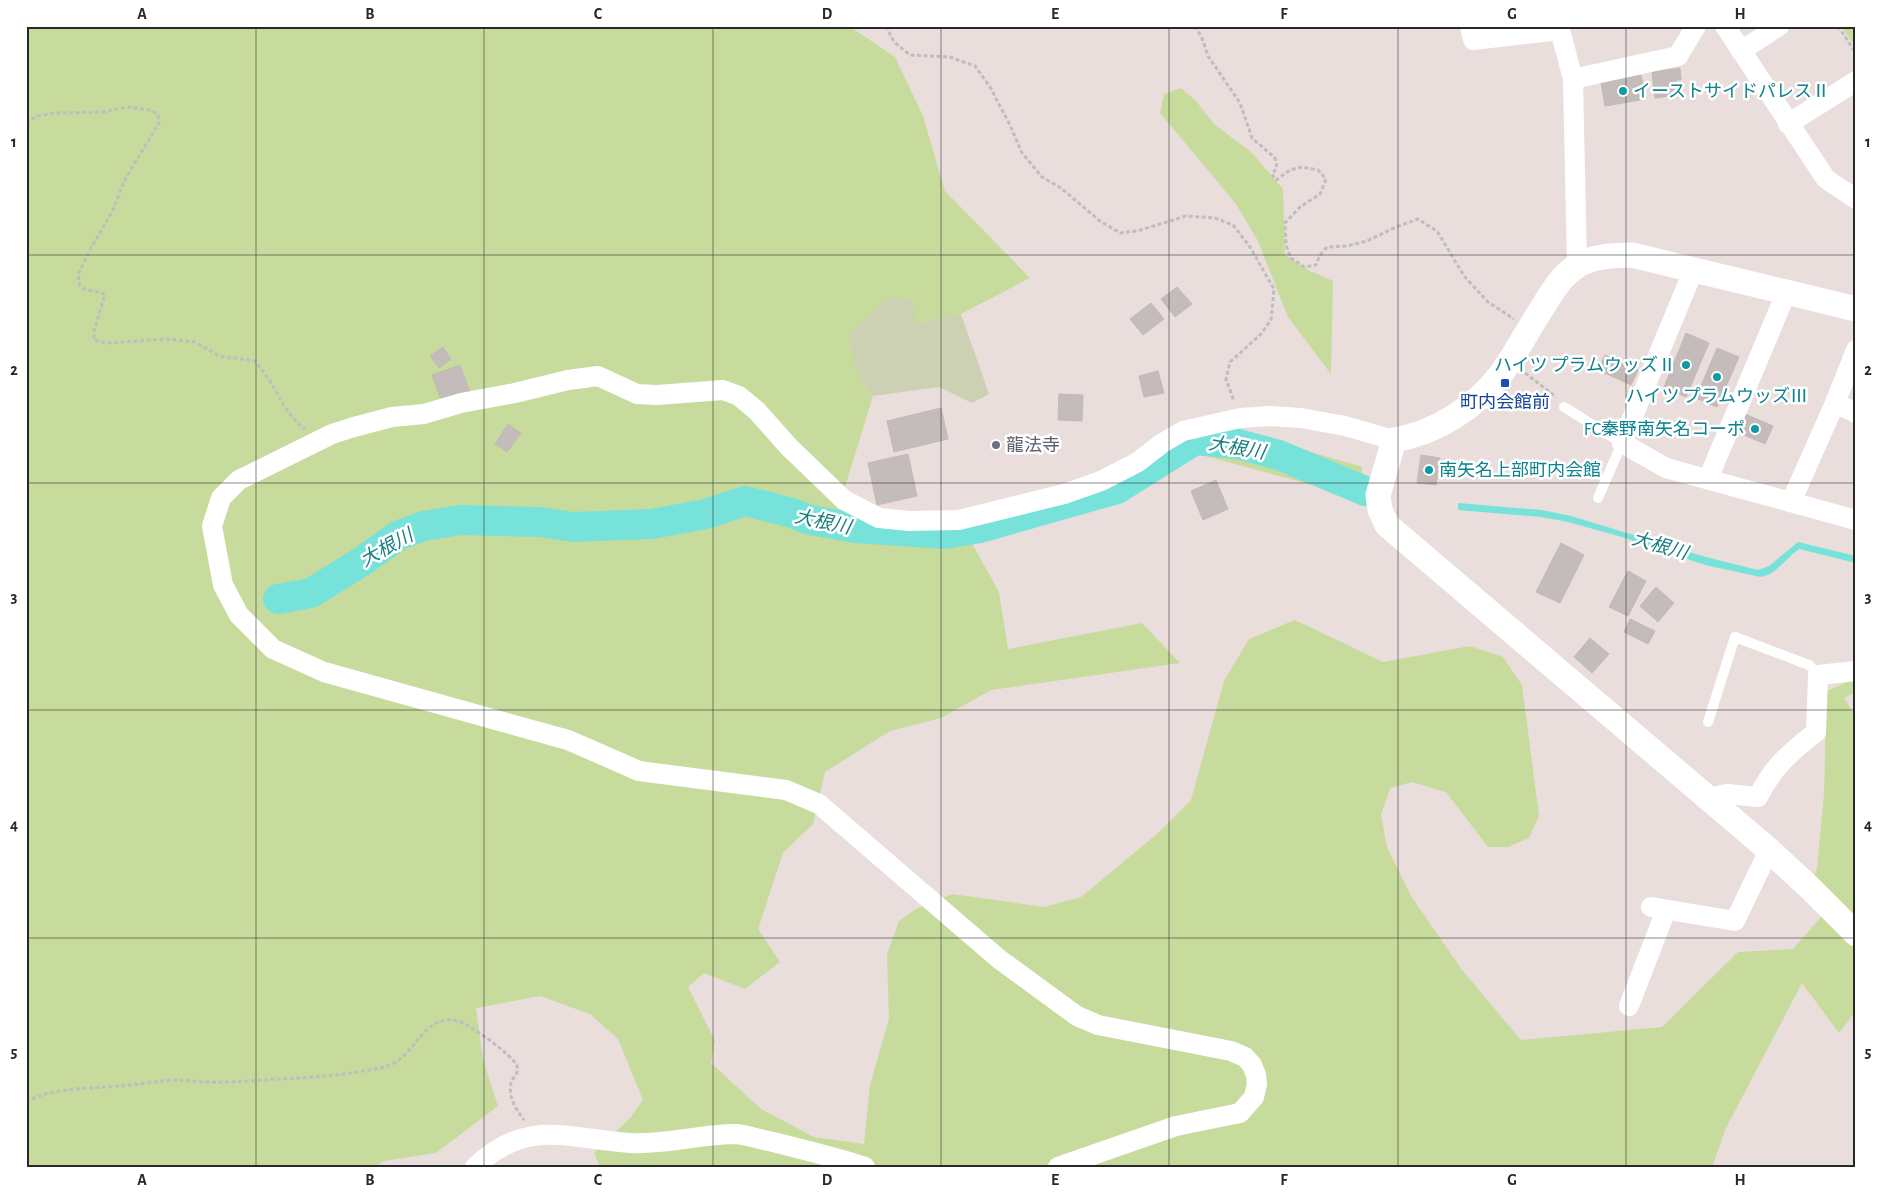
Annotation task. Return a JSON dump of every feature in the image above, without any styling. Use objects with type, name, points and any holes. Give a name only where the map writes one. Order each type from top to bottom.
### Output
[{"type":"street","points":[[1470,26],[1472,40],[1559,28],[1573,79],[1577,266]]},
{"type":"street","points":[[1573,79],[1678,56],[1696,26]]},
{"type":"street","points":[[1725,26],[1826,179],[1853,194]]},
{"type":"street","points":[[1741,51],[1779,26]]},
{"type":"street","points":[[1788,124],[1856,81]]},
{"type":"street","points":[[1058,1167],[1176,1126],[1240,1113],[1254,1098],[1257,1084],[1252,1065],[1245,1057],[1231,1051],[1098,1025],[1077,1016],[999,959],[819,804],[786,790],[640,771],[568,740],[324,672],[273,649],[239,615],[223,585],[212,526],[221,498],[238,480],[332,434],[354,426],[392,417],[424,414],[460,403],[515,393],[568,380],[598,376],[637,394],[657,395],[723,390],[739,396],[758,411],[796,454],[844,500],[879,518],[909,521],[959,520],[1064,494],[1101,480],[1138,462],[1183,431],[1240,418],[1271,416],[1301,418],[1345,426],[1394,440],[1411,437],[1435,428],[1480,397],[1501,374],[1559,281],[1577,266],[1597,258],[1632,255],[1856,309]]},
{"type":"street","points":[[1693,271],[1622,443],[1666,468],[1856,520]]},
{"type":"street","points":[[1708,479],[1786,293]]},
{"type":"street","points":[[1790,502],[1835,404],[1856,350]]},
{"type":"street","points":[[1835,404],[1856,413]]},
{"type":"street","points":[[1394,440],[1378,496],[1380,510],[1387,525],[1769,850],[1856,934]]},
{"type":"street","points":[[1708,798],[1727,794],[1758,797],[1766,779],[1781,761],[1816,732],[1818,675],[1856,671]]},
{"type":"street","points":[[1630,1006],[1658,909],[1734,920],[1769,850]]},
{"type":"street","points":[[476,1167],[486,1157],[507,1143],[521,1138],[559,1134],[629,1143],[655,1144],[710,1135],[738,1134],[825,1154],[865,1167]]},
{"type":"lane","points":[[1562,404],[1622,443],[1598,498]]},
{"type":"lane","points":[[1708,722],[1735,637],[1809,665],[1818,675]]},
{"type":"path","points":[[886,26],[894,42],[910,55],[950,57],[975,66],[990,86],[1022,153],[1042,177],[1061,188],[1100,221],[1120,233],[1137,231],[1186,216],[1214,218],[1233,225],[1250,246],[1274,289],[1271,320],[1260,334],[1230,362],[1226,379],[1240,418]]},
{"type":"path","points":[[1195,26],[1202,38],[1208,56],[1240,103],[1252,138],[1275,158],[1277,168],[1272,174],[1276,180],[1290,170],[1302,167],[1318,170],[1326,178],[1320,194],[1300,206],[1285,223],[1286,245],[1291,258],[1304,267],[1316,265],[1320,255],[1327,247],[1347,246],[1367,241],[1418,219],[1437,231],[1464,276],[1488,302],[1529,329]]},
{"type":"path","points":[[1839,26],[1856,53]]},
{"type":"path","points":[[26,123],[38,116],[56,113],[103,112],[127,108],[151,110],[158,115],[159,123],[125,179],[112,212],[78,274],[80,286],[86,291],[100,291],[106,294],[94,331],[94,340],[107,343],[132,343],[166,339],[195,342],[219,356],[256,361],[298,425],[312,435],[332,434]]},
{"type":"path","points":[[1523,372],[1562,404]]},
{"type":"path","points":[[26,1102],[46,1094],[68,1090],[176,1080],[210,1082],[298,1078],[377,1069],[399,1060],[411,1050],[417,1038],[434,1025],[445,1020],[459,1021],[488,1037],[518,1065],[518,1072],[511,1082],[511,1101],[523,1119],[539,1135]]},
{"type":"green space","points":[[26,26],[849,26],[895,57],[923,116],[945,191],[1030,278],[961,314],[915,324],[858,377],[873,396],[840,503],[878,523],[911,531],[959,520],[999,592],[1008,649],[1142,623],[1180,663],[991,690],[941,718],[890,731],[825,772],[813,824],[783,853],[758,929],[780,962],[745,989],[704,973],[688,987],[715,1041],[711,1063],[761,1109],[814,1137],[864,1144],[870,1085],[889,1019],[887,955],[899,921],[916,909],[952,894],[1044,907],[1081,897],[1158,833],[1191,800],[1224,681],[1249,639],[1295,620],[1383,662],[1470,646],[1503,657],[1522,685],[1539,816],[1529,838],[1508,847],[1488,847],[1446,792],[1412,782],[1390,788],[1381,815],[1387,847],[1411,896],[1462,970],[1521,1040],[1662,1027],[1738,952],[1793,949],[1829,908],[1810,888],[1817,868],[1824,794],[1827,691],[1854,679],[1856,682],[1856,692],[1844,698],[1856,717],[1856,1011],[1839,1033],[1802,983],[1726,1128],[1712,1167],[600,1167],[594,1153],[630,1118],[643,1100],[618,1039],[590,1014],[540,996],[476,1008],[483,1060],[498,1106],[436,1153],[384,1161],[375,1167],[26,1167]]},
{"type":"green space","points":[[1841,26],[1856,26],[1856,47]]},
{"type":"green space","points":[[1181,88],[1196,101],[1214,124],[1252,153],[1283,189],[1285,255],[1308,270],[1333,281],[1331,374],[1288,317],[1258,241],[1236,204],[1160,113],[1164,94]]},
{"type":"green space","points":[[889,297],[912,299],[915,324],[961,314],[989,394],[972,403],[939,387],[873,396],[858,377],[848,334]]},
{"type":"green space","points":[[1205,426],[1274,441],[1362,467],[1360,498],[1161,444]]},
{"type":"water","points":[[1458,503],[1542,510],[1571,516],[1706,557],[1758,570],[1769,566],[1798,542],[1856,556],[1856,563],[1799,549],[1772,573],[1761,577],[1705,565],[1622,537],[1568,522],[1541,517],[1458,510]]},
{"type":"building","points":[[1680,68],[1681,80],[1676,80],[1677,95],[1655,98],[1652,72]]},
{"type":"building","name":"イーストサイドパレスⅡ","points":[[1641,75],[1646,99],[1605,106],[1601,83]]},
{"type":"building","points":[[1177,287],[1192,304],[1175,317],[1161,299]]},
{"type":"building","points":[[1151,303],[1164,319],[1143,335],[1130,319]]},
{"type":"building","name":"ハイツ プラムウッズⅡ","points":[[1686,333],[1709,343],[1686,397],[1664,387]]},
{"type":"building","points":[[443,347],[451,359],[439,368],[430,356]]},
{"type":"building","name":"ハイツ プラムウッズⅢ","points":[[1717,348],[1739,357],[1717,407],[1696,398]]},
{"type":"building","points":[[1605,355],[1638,370],[1631,385],[1598,370]]},
{"type":"building","points":[[460,365],[470,392],[442,402],[432,375]]},
{"type":"building","points":[[1158,371],[1164,393],[1144,397],[1139,376]]},
{"type":"building","points":[[1059,394],[1083,395],[1082,421],[1058,420]]},
{"type":"building","points":[[941,408],[948,439],[894,452],[887,421]]},
{"type":"building","name":"FC秦野南矢名コーポ","points":[[1745,414],[1773,426],[1765,444],[1737,432]]},
{"type":"building","points":[[508,424],[521,433],[507,452],[495,444]]},
{"type":"building","points":[[908,454],[917,496],[877,505],[868,463]]},
{"type":"building","name":"南矢名上部町内会館","points":[[1421,455],[1440,458],[1436,485],[1417,483]]},
{"type":"building","points":[[1216,480],[1228,509],[1203,520],[1191,491]]},
{"type":"building","points":[[1561,543],[1584,555],[1560,603],[1536,592]]},
{"type":"building","points":[[1628,571],[1646,581],[1628,616],[1609,607]]},
{"type":"building","points":[[1656,587],[1674,603],[1658,622],[1640,606]]},
{"type":"building","points":[[1630,619],[1655,631],[1648,644],[1624,632]]},
{"type":"building","points":[[1590,638],[1609,654],[1592,673],[1574,657]]},
{"type":"waterway","name":"大根川","points":[[278,599],[311,593],[361,562],[399,535],[424,526],[460,520],[539,522],[573,527],[652,524],[706,514],[745,501],[792,513],[810,520],[856,528],[945,534],[980,528],[1117,489],[1195,440],[1238,444],[1279,455],[1365,491]]},
{"type":"place","name":"イーストサイドパレスⅡ","points":[[1623,91]]},
{"type":"place","name":"ハイツ プラムウッズⅡ","points":[[1686,365]]},
{"type":"place","name":"ハイツ プラムウッズⅢ","points":[[1717,377]]},
{"type":"place","name":"町内会館前","points":[[1505,383]]},
{"type":"place","name":"FC秦野南矢名コーポ","points":[[1755,429]]},
{"type":"place","name":"龍法寺","points":[[996,445]]},
{"type":"place","name":"南矢名上部町内会館","points":[[1429,470]]}]
